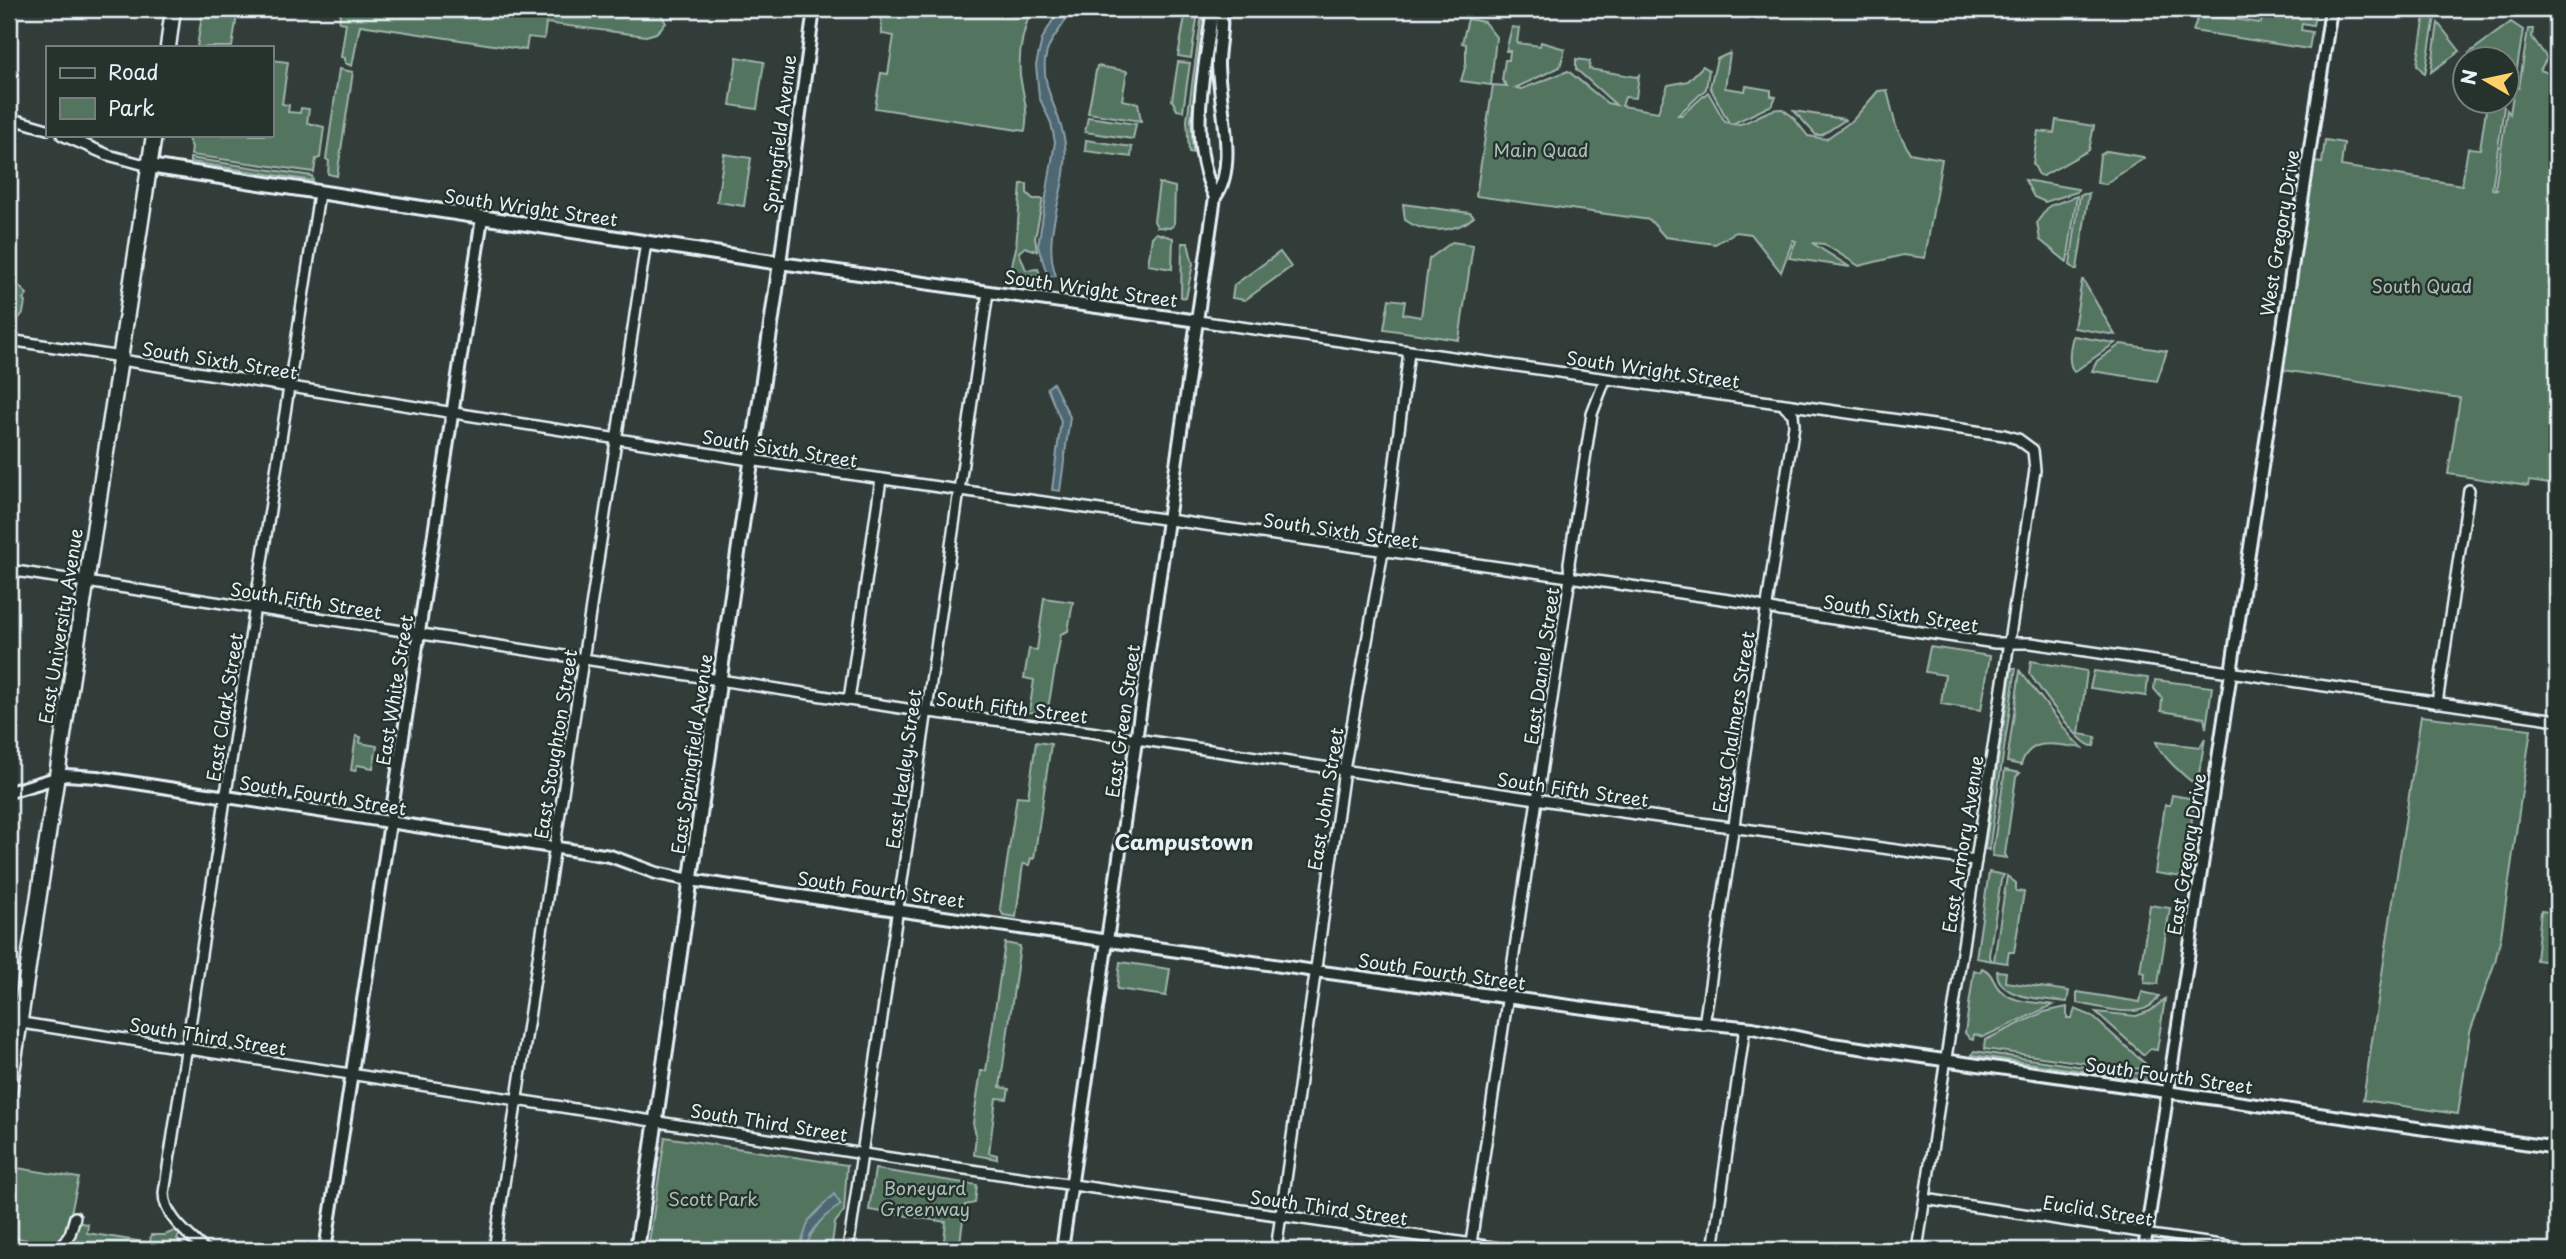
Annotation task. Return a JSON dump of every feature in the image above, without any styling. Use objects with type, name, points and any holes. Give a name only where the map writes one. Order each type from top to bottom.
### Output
[{"type":"main road","points":[[167,46],[173,9]]},
{"type":"main road","name":"East University Avenue","points":[[9,1092],[14,1022],[57,777],[154,136]]},
{"type":"main road","name":"South Wright Street","points":[[149,166],[780,263]]},
{"type":"main road","name":"East Springfield Avenue","points":[[637,1250],[780,263]]},
{"type":"street","name":"Springfield Avenue","points":[[780,263],[814,9]]},
{"type":"street","points":[[1215,197],[1222,188],[1226,164],[1218,64],[1218,9]]},
{"type":"street","points":[[1215,197],[1197,125],[1212,15],[1218,9]]},
{"type":"street","name":"West Gregory Drive","points":[[2262,463],[2331,9]]},
{"type":"street","points":[[9,118],[46,129]]},
{"type":"street","points":[[64,136],[108,155],[149,166]]},
{"type":"street","name":"East Clark Street","points":[[205,1250],[176,1222],[164,1204],[164,1193],[319,194]]},
{"type":"street","name":"East Green Street","points":[[1062,1250],[1170,522],[1215,197]]},
{"type":"street","name":"East White Street","points":[[325,1250],[482,218]]},
{"type":"street","name":"East Stoughton Street","points":[[494,1250],[646,242]]},
{"type":"street","name":"South Wright Street","points":[[780,263],[2004,435],[2028,445]]},
{"type":"street","name":"East Healey Street","points":[[848,1250],[988,292]]},
{"type":"street","name":"South Sixth Street","points":[[9,340],[881,480],[1570,578],[2008,644],[2031,643],[2557,720]]},
{"type":"street","name":"East John Street","points":[[1276,1250],[1344,770],[1382,552],[1409,352]]},
{"type":"street","name":"East Daniel Street","points":[[1470,1247],[1538,799],[1592,414],[1605,380]]},
{"type":"street","points":[[1782,405],[1791,411],[1794,425]]},
{"type":"street","name":"East Chalmers Street","points":[[1704,1024],[1794,425],[1807,408]]},
{"type":"street","name":"East Armory Avenue","points":[[1917,1250],[2035,470],[2034,455],[2028,445]]},
{"type":"street","name":"East Gregory Drive","points":[[2144,1250],[2262,463]]},
{"type":"street","points":[[849,700],[881,480]]},
{"type":"street","points":[[2437,703],[2469,489]]},
{"type":"street","name":"South Fifth Street","points":[[9,570],[927,712],[1976,861]]},
{"type":"street","name":"South Fourth Street","points":[[9,792],[57,777],[97,777],[610,856],[656,873],[690,880],[1315,971],[1704,1024],[1717,1023],[1772,1031],[1776,1035]]},
{"type":"street","name":"South Third Street","points":[[14,1022],[1470,1247],[1513,1250]]},
{"type":"street","name":"South Fourth Street","points":[[1704,1024],[1716,1030],[1776,1035],[2168,1094],[2557,1148]]},
{"type":"street","points":[[1713,1250],[1744,1034]]},
{"type":"street","name":"Euclid Street","points":[[1925,1199],[2267,1250]]},
{"type":"street","points":[[60,1250],[71,1234],[75,1217]]},
{"type":"street","points":[[9,1247],[31,1250]]},
{"type":"green space","points":[[203,9],[238,9],[232,46],[197,46]]},
{"type":"green space","points":[[341,9],[658,9],[666,23],[656,33],[646,36],[546,23],[544,39],[528,37],[526,50],[360,25],[352,66],[345,63],[345,58],[341,57],[346,23],[339,22]]},
{"type":"green space","points":[[881,9],[1032,9],[1020,58],[1026,109],[1025,131],[875,108],[881,73],[888,74],[894,36],[882,34]]},
{"type":"green space","points":[[2268,9],[2315,15],[2313,25],[2302,23],[2301,30],[2312,32],[2309,49],[2193,31],[2199,14],[2261,23],[2263,13],[2267,14]]},
{"type":"green space","points":[[1186,11],[1198,13],[1191,58],[1178,56]]},
{"type":"green space","points":[[1202,14],[1205,14],[1191,120],[1193,153],[1189,152],[1187,120]]},
{"type":"green space","points":[[2425,15],[2435,17],[2425,74],[2417,65]]},
{"type":"green space","points":[[1468,19],[1484,22],[1496,37],[1491,85],[1461,81],[1466,64],[1466,44],[1462,43]]},
{"type":"green space","points":[[2511,22],[2523,30],[2520,49],[2520,46],[2478,46]]},
{"type":"green space","points":[[2438,23],[2456,46],[2450,46],[2450,58],[2431,72]]},
{"type":"green space","name":"Main Quad","points":[[1512,27],[1519,28],[1517,43],[1540,46],[1541,42],[1565,49],[1560,67],[1515,88],[1522,89],[1568,71],[1607,103],[1616,105],[1576,69],[1576,59],[1590,61],[1589,69],[1637,77],[1639,75],[1636,98],[1625,97],[1622,106],[1658,112],[1668,85],[1688,81],[1703,66],[1709,70],[1706,89],[1678,115],[1682,115],[1708,92],[1725,122],[1729,123],[1710,87],[1717,59],[1730,53],[1725,88],[1745,91],[1746,86],[1771,90],[1771,96],[1776,97],[1772,105],[1732,124],[1744,123],[1769,111],[1782,109],[1792,116],[1808,136],[1826,139],[1853,120],[1878,91],[1887,90],[1896,127],[1910,153],[1942,159],[1925,258],[1903,255],[1859,266],[1824,244],[1812,243],[1850,267],[1789,258],[1796,241],[1793,240],[1781,272],[1751,234],[1736,232],[1715,244],[1665,237],[1650,220],[1476,196],[1493,85],[1507,86],[1502,80],[1505,60],[1509,60],[1510,51],[1506,51]]},
{"type":"green space","name":"South Quad","points":[[2528,29],[2533,29],[2532,37],[2547,58],[2540,70],[2557,76],[2557,485],[2529,481],[2528,486],[2448,474],[2460,398],[2283,370],[2314,165],[2315,162],[2322,163],[2325,140],[2344,143],[2341,166],[2462,185],[2468,148],[2480,149],[2485,116],[2503,116],[2492,189],[2498,190],[2495,188],[2506,116],[2520,116],[2520,81]]},
{"type":"green space","points":[[737,57],[764,62],[757,109],[730,105]]},
{"type":"green space","points":[[273,60],[288,62],[282,104],[289,105],[288,112],[300,113],[301,108],[309,109],[307,123],[324,127],[320,158],[316,159],[314,172],[191,155],[192,147],[186,136],[273,136]]},
{"type":"green space","points":[[1178,62],[1190,63],[1183,111],[1177,110],[1172,100]]},
{"type":"green space","points":[[1097,66],[1127,71],[1122,100],[1138,103],[1141,121],[1088,113]]},
{"type":"green space","points":[[339,69],[353,72],[337,176],[328,174],[329,161],[326,159]]},
{"type":"green space","points":[[1794,111],[1845,120],[1822,135],[1816,135]]},
{"type":"green space","points":[[1088,117],[1136,124],[1133,139],[1085,132]]},
{"type":"green space","points":[[2056,120],[2094,126],[2089,150],[2043,176],[2039,175],[2033,163],[2038,131],[2054,133]]},
{"type":"green space","points":[[1086,140],[1132,147],[1131,157],[1085,151]]},
{"type":"green space","points":[[2107,151],[2144,158],[2105,184],[2097,183],[2100,155]]},
{"type":"green space","points":[[724,154],[751,158],[744,206],[717,202]]},
{"type":"green space","points":[[190,158],[312,176],[313,181],[190,162]]},
{"type":"green space","points":[[2025,180],[2078,189],[2077,192],[2045,202],[2034,197]]},
{"type":"green space","points":[[1159,183],[1175,187],[1174,225],[1170,228],[1157,227],[1154,221]]},
{"type":"green space","points":[[1021,184],[1027,184],[1027,193],[1033,199],[1043,199],[1035,238],[1037,251],[1025,247],[1019,252],[1026,270],[1038,269],[1041,276],[1031,275],[1030,278],[1010,273],[1016,248]]},
{"type":"green space","points":[[2089,193],[2075,269],[2070,265],[2080,195]]},
{"type":"green space","points":[[2077,196],[2067,262],[2040,240],[2037,222],[2049,206]]},
{"type":"green space","points":[[1403,204],[1470,213],[1474,217],[1449,229],[1421,228],[1405,220]]},
{"type":"green space","points":[[1156,233],[1173,238],[1172,269],[1148,265],[1152,237]]},
{"type":"green space","points":[[1452,242],[1473,245],[1459,340],[1384,329],[1389,299],[1405,301],[1403,314],[1421,317],[1429,259]]},
{"type":"green space","points":[[1182,243],[1188,243],[1193,264],[1186,298],[1181,297]]},
{"type":"green space","points":[[1280,252],[1291,267],[1245,300],[1232,298],[1234,285]]},
{"type":"green space","points":[[2083,280],[2115,335],[2074,328]]},
{"type":"green space","points":[[15,282],[27,294],[23,299],[23,313],[9,328],[9,287]]},
{"type":"green space","points":[[2073,336],[2115,343],[2074,372],[2070,360]]},
{"type":"green space","points":[[2121,344],[2167,351],[2157,381],[2092,371],[2097,361]]},
{"type":"green space","points":[[1044,598],[1073,602],[1068,631],[1061,634],[1047,714],[1029,712],[1034,680],[1024,678],[1029,649],[1037,650]]},
{"type":"green space","points":[[1930,647],[1990,656],[1981,710],[1941,704],[1945,675],[1925,672]]},
{"type":"green space","points":[[2031,661],[2087,671],[2079,734],[2096,737],[2094,746],[2070,728],[2051,703],[2029,673]]},
{"type":"green space","points":[[2012,668],[2016,668],[1989,850],[1985,849]]},
{"type":"green space","points":[[2020,671],[2082,748],[2046,744],[2031,749],[2021,765],[2007,762]]},
{"type":"green space","points":[[2094,671],[2148,678],[2146,696],[2090,688]]},
{"type":"green space","points":[[2155,680],[2212,687],[2206,728],[2204,718],[2161,711],[2162,698],[2154,689]]},
{"type":"green space","points":[[2421,716],[2531,729],[2501,936],[2495,962],[2470,1032],[2458,1114],[2363,1100]]},
{"type":"green space","points":[[356,736],[361,737],[360,743],[377,746],[373,768],[357,765],[355,771],[351,770]]},
{"type":"green space","points":[[2205,738],[2197,786],[2168,759],[2156,742],[2200,747]]},
{"type":"green space","points":[[1036,742],[1051,744],[1034,859],[1031,858],[1029,865],[1023,864],[1016,917],[1003,915],[1000,908],[1017,796],[1028,797]]},
{"type":"green space","points":[[2005,770],[2020,773],[2016,777],[2005,854],[2007,858],[1992,856]]},
{"type":"green space","points":[[2172,795],[2195,799],[2183,877],[2155,873],[2165,805],[2170,805]]},
{"type":"green space","points":[[1989,872],[2004,875],[1989,955],[1992,961],[1976,958]]},
{"type":"green space","points":[[2007,876],[2016,883],[2016,891],[2024,892],[2014,952],[2009,952],[2007,963],[1994,961]]},
{"type":"green space","points":[[2150,905],[2170,908],[2158,984],[2144,983],[2145,973],[2140,972]]},
{"type":"green space","points":[[2541,911],[2557,913],[2557,963],[2536,960]]},
{"type":"green space","name":"Boneyard Greenway","points":[[1005,943],[1020,946],[1000,1087],[1009,1089],[1007,1099],[996,1098],[989,1153],[997,1155],[997,1159],[974,1155],[976,1135],[973,1123],[981,1071],[986,1071]]},
{"type":"green space","points":[[1120,962],[1170,969],[1166,996],[1117,989]]},
{"type":"green space","points":[[1982,968],[2004,994],[2024,1001],[2053,1005],[1983,1037],[1974,1034],[1973,1040],[1970,1039],[1965,1033],[1974,970],[1980,972]]},
{"type":"green space","points":[[1997,971],[2006,972],[2005,982],[2069,991],[2067,1002],[2035,999],[2013,993],[1999,981]]},
{"type":"green space","points":[[2077,992],[2140,1002],[2142,992],[2159,996],[2144,1009],[2122,1011],[2077,1003]]},
{"type":"green space","points":[[2165,999],[2157,1050],[2150,1049],[2144,1055],[2096,1012],[2136,1016],[2150,1011]]},
{"type":"green space","points":[[2067,1007],[2067,1018],[2072,1018],[2075,1009],[2092,1016],[2151,1069],[2121,1068],[1984,1049],[1985,1040],[2044,1012]]},
{"type":"green space","points":[[1974,1051],[2125,1073],[2150,1073],[2154,1078],[2144,1080],[1972,1055]]},
{"type":"green space","name":"Scott Park","points":[[665,1137],[847,1165],[844,1211],[835,1223],[831,1250],[648,1250]]},
{"type":"green space","points":[[11,1167],[79,1178],[69,1221],[88,1224],[87,1233],[150,1243],[151,1235],[165,1235],[179,1229],[181,1232],[177,1239],[188,1250],[59,1250],[53,1244],[9,1237],[9,1206],[15,1173]]},
{"type":"green space","name":"Boneyard Greenway","points":[[875,1169],[977,1185],[975,1203],[965,1205],[959,1250],[943,1250],[946,1222],[869,1210]]},
{"type":"water","points":[[1059,9],[1070,9],[1046,53],[1045,72],[1046,83],[1063,133],[1065,161],[1051,243],[1056,276],[1048,277],[1038,246],[1055,142],[1051,123],[1039,97],[1036,65],[1042,39]]},
{"type":"water","points":[[1053,383],[1070,417],[1060,491],[1052,490],[1061,421],[1047,388]]},
{"type":"water","points":[[834,1194],[841,1205],[819,1223],[805,1250],[799,1250],[809,1220]]},
{"type":"district","name":"Campustown","points":[[1184,841]]}]
